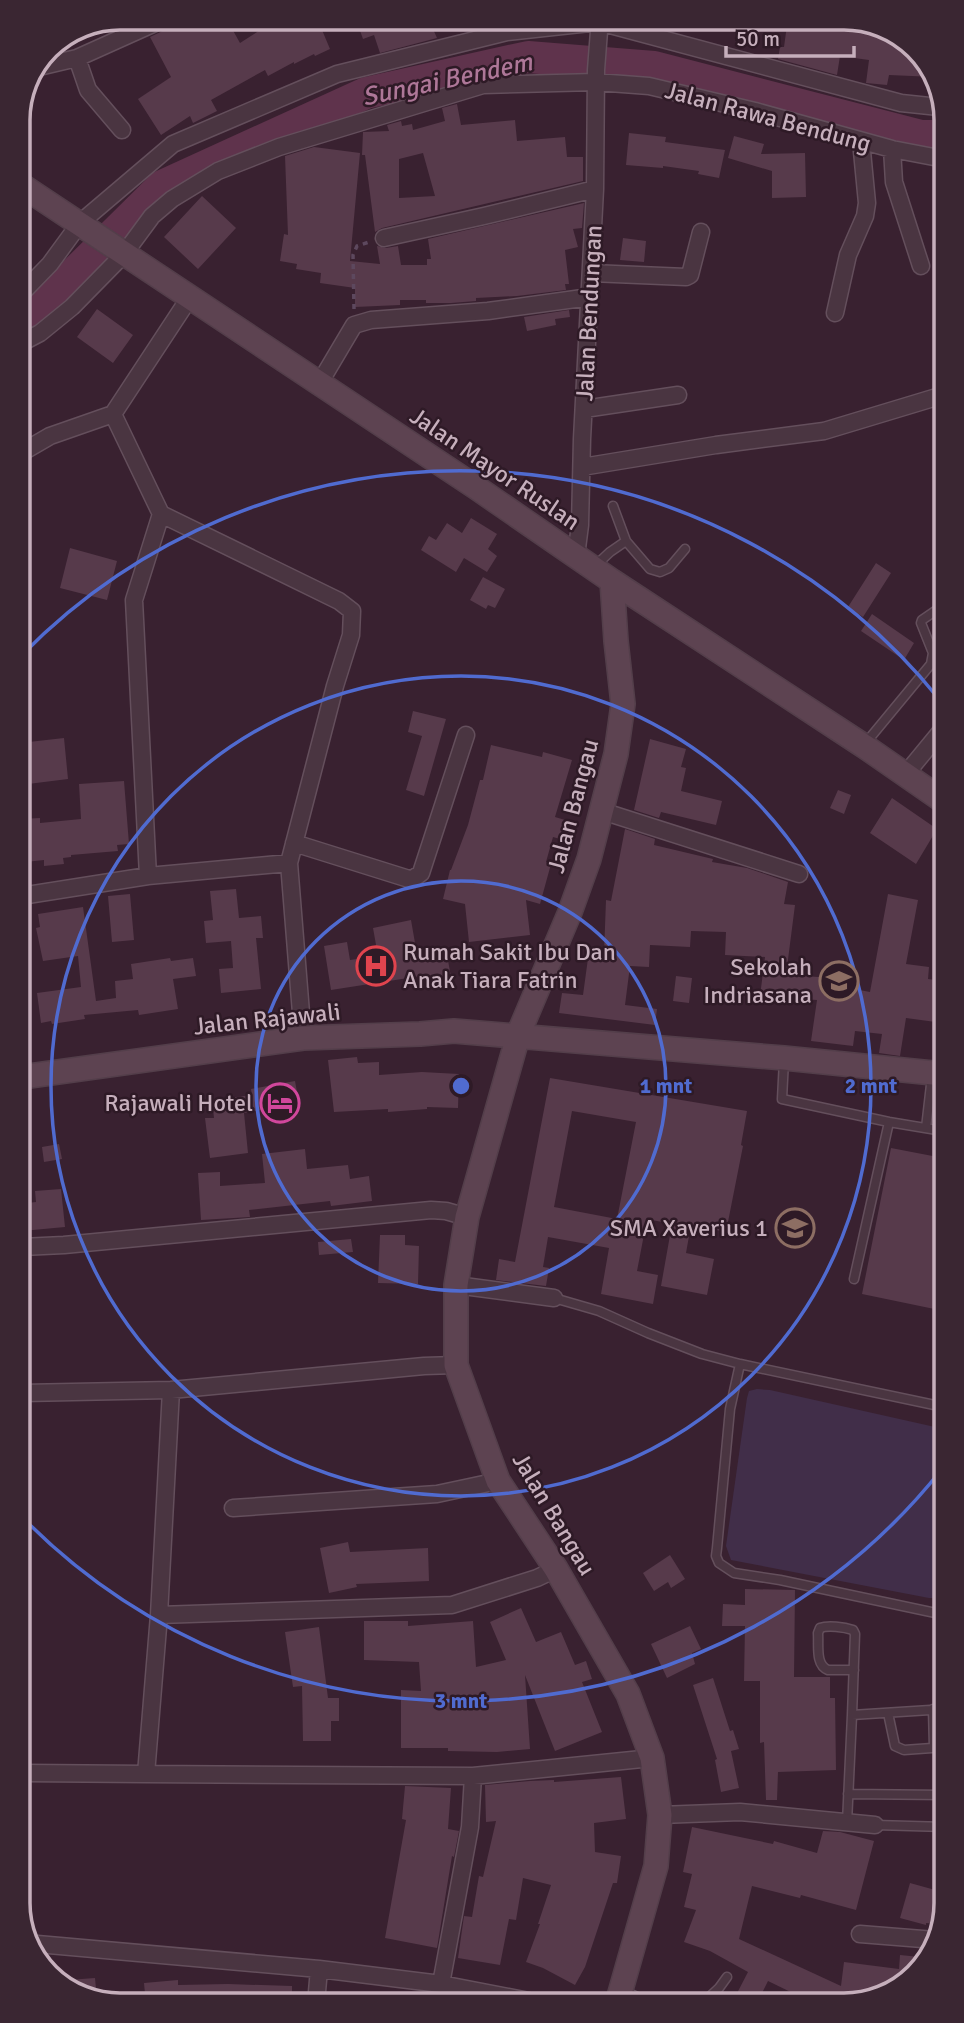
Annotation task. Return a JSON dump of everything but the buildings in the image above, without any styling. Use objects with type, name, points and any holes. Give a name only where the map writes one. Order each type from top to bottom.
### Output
[{"type":"street","points":[[49,64],[77,58],[139,30]]},
{"type":"street","points":[[30,285],[81,225],[173,144],[337,74],[507,32],[530,30]]},
{"type":"street","name":"Jalan Bendungan","points":[[594,568],[582,467],[595,189],[599,30]]},
{"type":"street","points":[[622,30],[901,103],[933,106]]},
{"type":"street","points":[[77,58],[88,90],[122,130]]},
{"type":"street","name":"Jalan Rawa Bendung","points":[[30,338],[72,307],[152,216],[172,199],[218,171],[279,148],[483,85],[596,76],[755,111],[860,141],[934,157]]},
{"type":"street","points":[[835,313],[848,254],[865,216],[867,203],[860,141]]},
{"type":"street","points":[[892,149],[894,182],[920,266]]},
{"type":"street","points":[[384,237],[595,189]]},
{"type":"street","name":"Jalan Mayor Ruslan","points":[[30,191],[934,795]]},
{"type":"street","points":[[591,273],[686,277],[690,275],[701,232]]},
{"type":"street","points":[[30,448],[50,436],[113,414],[190,297]]},
{"type":"street","points":[[320,384],[354,325],[371,320],[488,311],[590,297]]},
{"type":"street","points":[[584,409],[678,395]]},
{"type":"street","points":[[582,467],[824,431],[934,399]]},
{"type":"street","points":[[113,414],[161,514],[339,601],[352,611],[351,635],[289,863],[303,1038]]},
{"type":"street","points":[[148,876],[134,600],[161,514]]},
{"type":"street","name":"Jalan Bangau","points":[[594,568],[615,641],[623,705],[616,754],[589,859],[517,1039],[467,1217],[456,1285],[456,1364],[498,1481],[556,1569],[628,1694],[652,1758],[660,1815],[656,1866],[621,1993]]},
{"type":"street","points":[[294,843],[409,879],[414,878],[421,873],[466,735]]},
{"type":"street","points":[[905,775],[934,740]]},
{"type":"street","points":[[602,811],[799,874]]},
{"type":"street","points":[[30,895],[148,876],[289,863]]},
{"type":"street","name":"Jalan Rajawali","points":[[30,1076],[303,1038],[420,1034],[453,1041],[544,1037],[934,1073]]},
{"type":"street","points":[[30,1247],[431,1210],[467,1217]]},
{"type":"street","points":[[456,1285],[554,1298]]},
{"type":"street","points":[[30,1398],[171,1390],[456,1364]]},
{"type":"street","points":[[146,1774],[159,1615],[171,1390]]},
{"type":"street","points":[[233,1508],[437,1494],[498,1481]]},
{"type":"street","points":[[159,1615],[452,1605],[537,1578],[556,1569]]},
{"type":"street","points":[[30,1773],[473,1776],[652,1758]]},
{"type":"street","points":[[441,1984],[470,1827],[473,1776]]},
{"type":"street","points":[[660,1815],[740,1812],[875,1825]]},
{"type":"street","points":[[860,1934],[926,1939]]},
{"type":"street","points":[[42,1948],[318,1969],[441,1984],[488,1993]]},
{"type":"street","points":[[317,1993],[318,1969]]},
{"type":"lane","points":[[613,506],[626,541],[650,569],[660,572],[669,568],[685,549]]},
{"type":"lane","points":[[594,568],[626,541]]},
{"type":"lane","points":[[864,746],[931,664],[933,653],[921,623],[934,612]]},
{"type":"lane","points":[[784,1058],[782,1099],[934,1129]]},
{"type":"lane","points":[[926,1128],[934,1091]]},
{"type":"lane","points":[[855,1279],[889,1122]]},
{"type":"lane","points":[[554,1298],[599,1311],[702,1354],[934,1405]]},
{"type":"lane","points":[[740,1364],[730,1409],[716,1556],[719,1563],[734,1573],[934,1613]]},
{"type":"lane","points":[[847,1823],[854,1670],[855,1634],[853,1630],[824,1626],[820,1629],[820,1665],[823,1669],[854,1670]]},
{"type":"lane","points":[[852,1714],[933,1710],[934,1748],[904,1750],[895,1746],[888,1713]]},
{"type":"lane","points":[[848,1794],[934,1795]]},
{"type":"lane","points":[[875,1825],[934,1827]]},
{"type":"lane","points":[[714,1993],[727,1977]]},
{"type":"path","points":[[354,325],[355,248],[384,237]]},
{"type":"shaded area","points":[[770,1390],[934,1427],[934,1598],[731,1560],[726,1546],[749,1391]]},
{"type":"waterway","name":"Sungai Bendem","points":[[30,313],[55,292],[162,186],[366,93],[528,57],[654,67],[921,136],[934,136]]},
{"type":"place","name":"Rumah Sakit Ibu Dan Anak Tiara Fatrin","points":[[376,966]]},
{"type":"place","name":"Sekolah Indriasana","points":[[839,981]]},
{"type":"place","name":"Rajawali Hotel","points":[[280,1103]]},
{"type":"place","name":"SMA Xaverius 1","points":[[795,1228]]}]
